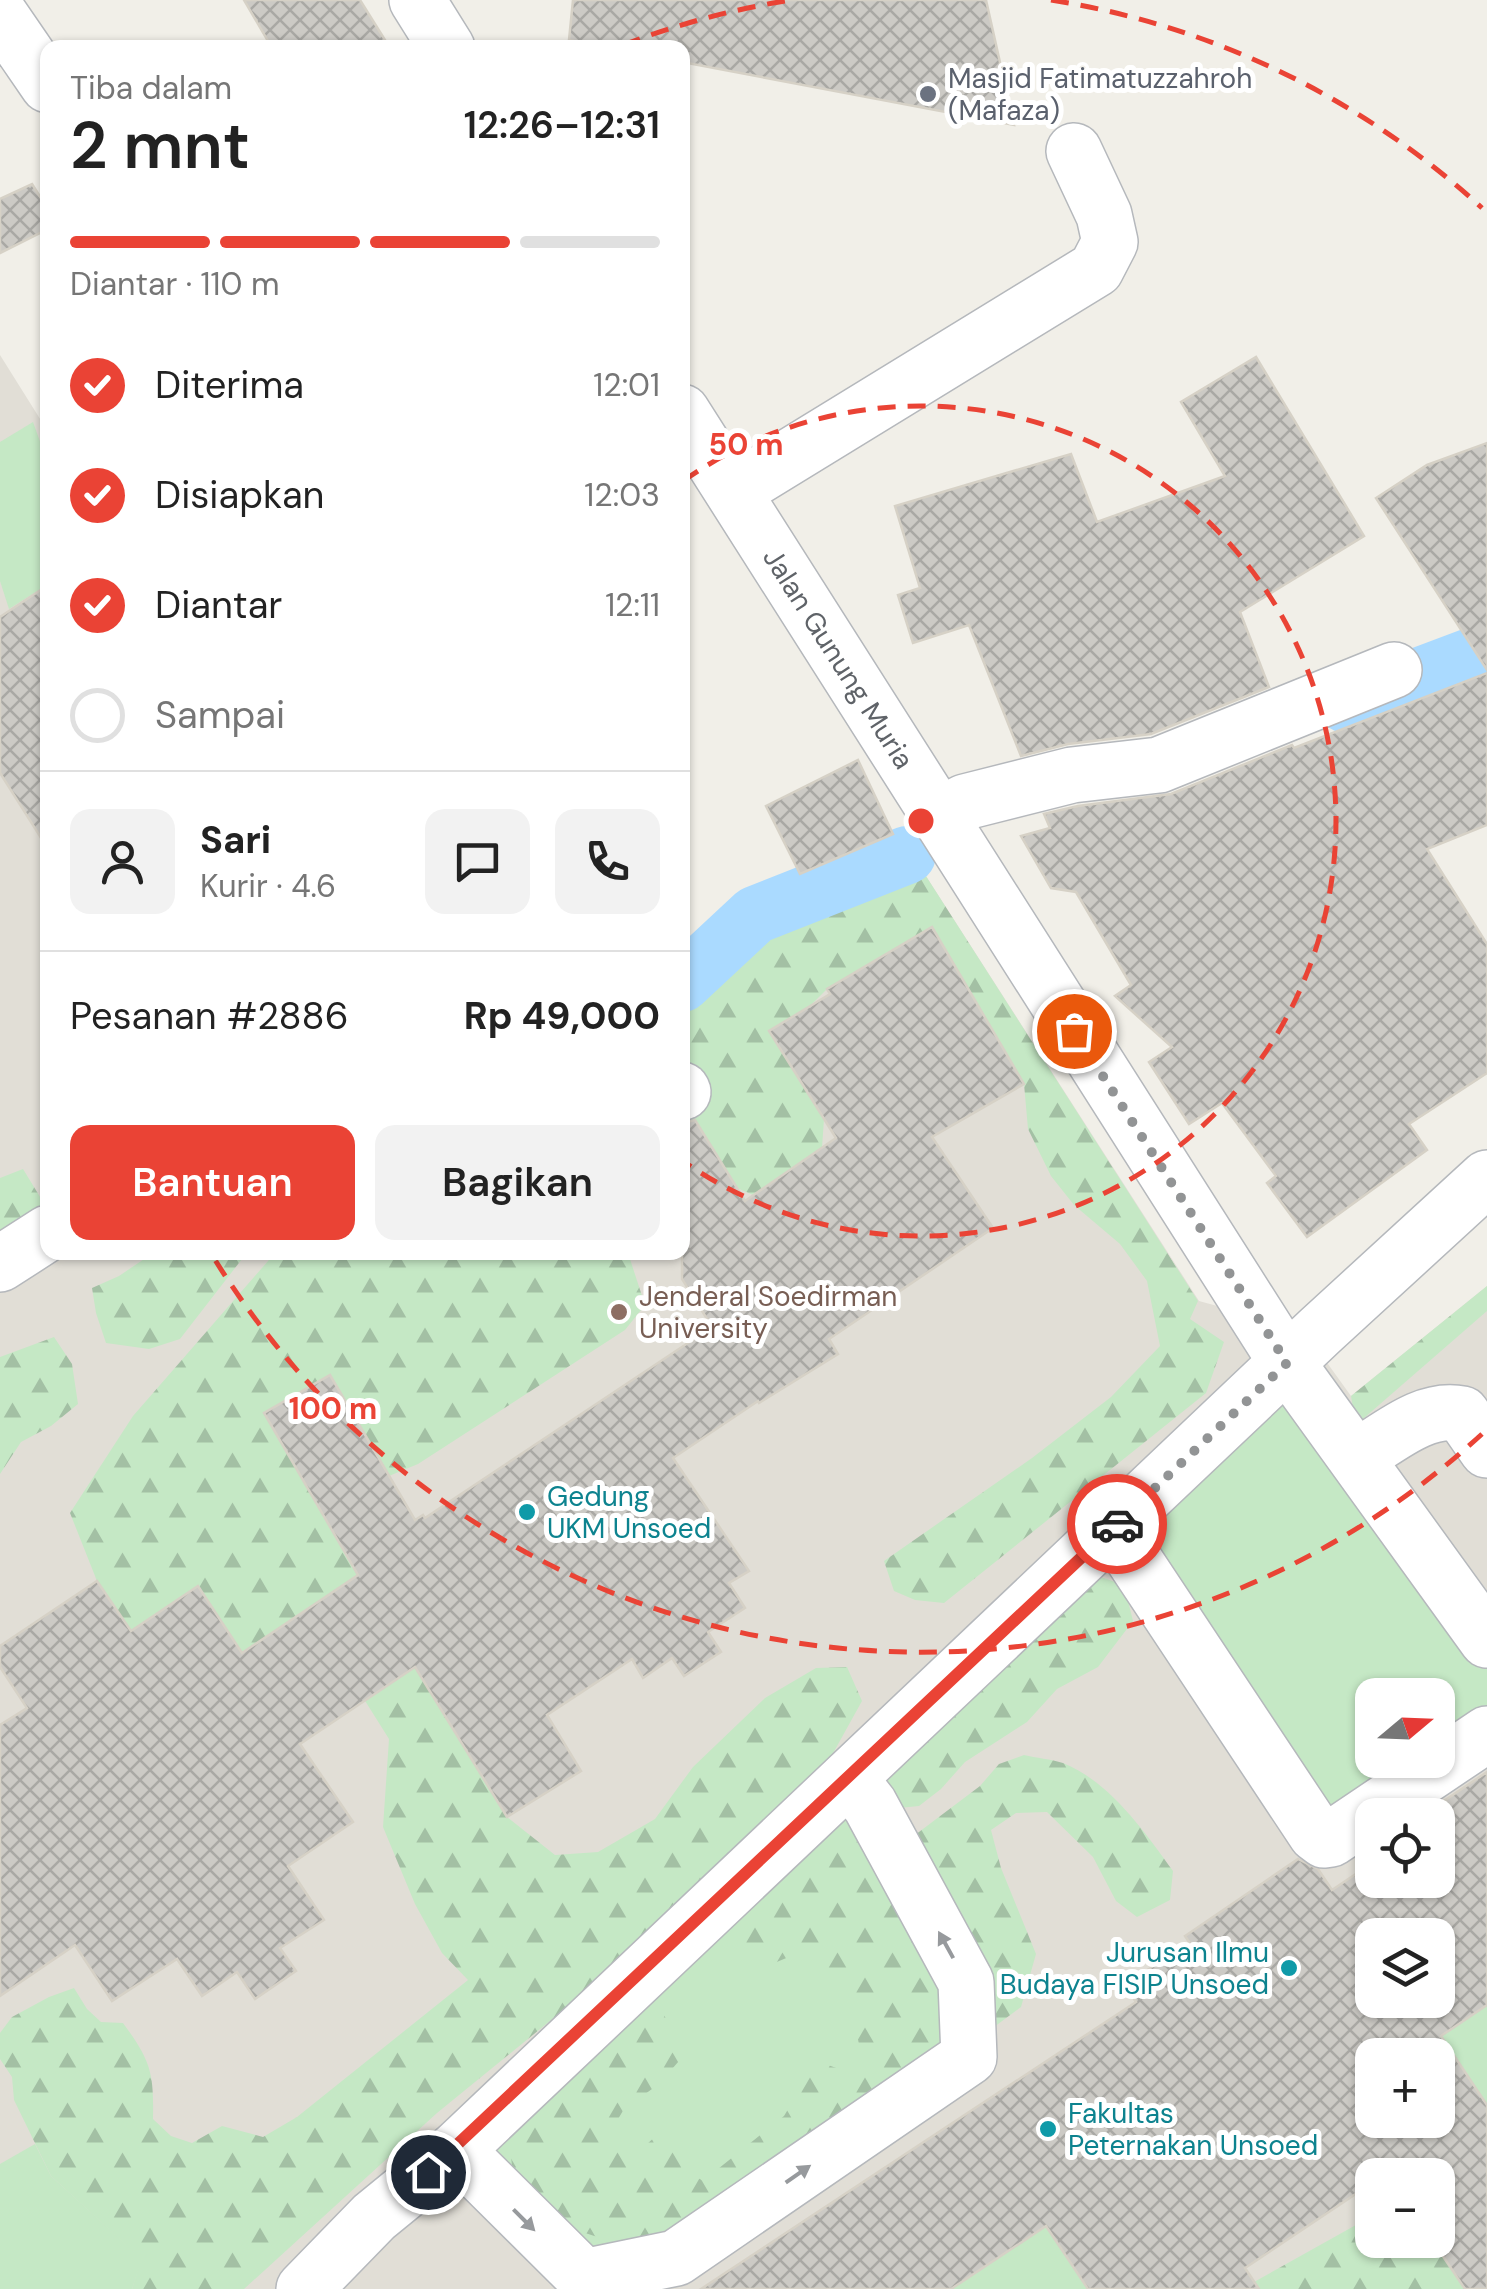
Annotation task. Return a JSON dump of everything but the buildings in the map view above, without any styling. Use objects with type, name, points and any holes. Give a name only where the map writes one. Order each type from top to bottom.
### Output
[{"type":"street","points":[[417,0],[442,40]]},
{"type":"street","points":[[0,15],[40,73]]},
{"type":"street","points":[[734,490],[1096,269],[1110,242],[1104,214],[1074,151]]},
{"type":"street","name":"Jalan Gunung Muria","points":[[690,424],[1287,1363],[1487,1640]]},
{"type":"street","points":[[938,816],[965,802],[1072,775],[1160,765],[1394,670]]},
{"type":"street","points":[[313,2286],[374,2217],[456,2150],[1487,1178]]},
{"type":"street","points":[[0,1264],[40,1238]]},
{"type":"street","points":[[1357,1457],[1430,1414],[1445,1410],[1462,1414],[1487,1450]]},
{"type":"street","points":[[1113,1528],[1316,1834],[1324,1840],[1487,1734]]},
{"type":"street","points":[[456,2150],[584,2277],[676,2258],[969,2056],[966,1982],[870,1806],[850,1778]]},
{"type":"shaded area","name":"Jenderal Soedirman University","points":[[0,355],[40,419],[40,1260],[690,1260],[690,1008],[732,963],[796,921],[924,873],[1199,1301],[1279,1323],[1315,1346],[1351,1396],[1487,1286],[1487,2289],[0,2289]]},
{"type":"green space","points":[[33,422],[40,442],[40,589],[9,609],[0,581],[0,442]]},
{"type":"green space","points":[[924,873],[1198,1301],[1190,1319],[1224,1342],[1206,1393],[944,1603],[915,1600],[894,1591],[884,1561],[1032,1458],[1111,1397],[1160,1346],[1147,1281],[1120,1244],[1074,1205],[1051,1176],[1028,1129],[1024,1084],[932,927],[827,989],[809,1007],[770,1031],[824,1119],[822,1148],[753,1195],[737,1188],[690,1136],[690,1008],[732,963],[796,921]]},
{"type":"green space","points":[[23,1169],[40,1197],[40,1222],[0,1264],[0,1178]]},
{"type":"green space","points":[[143,1260],[241,1260],[180,1339],[149,1349],[106,1343],[92,1288]]},
{"type":"green space","points":[[269,1260],[630,1260],[645,1305],[625,1330],[418,1464],[389,1476],[330,1375],[264,1413],[349,1561],[507,1817],[555,1855],[598,1852],[655,1819],[693,1767],[765,1698],[816,1668],[847,1667],[862,1701],[816,1784],[577,1999],[437,2113],[244,2289],[132,2289],[141,2259],[51,2176],[14,2100],[12,2077],[0,2059],[0,2033],[12,2017],[74,1988],[101,2022],[123,2023],[140,2048],[149,2068],[153,2119],[171,2136],[192,2143],[222,2126],[263,2137],[297,2117],[468,1980],[442,1953],[415,1904],[383,1827],[389,1739],[308,1610],[242,1653],[197,1586],[131,1631],[97,1581],[70,1513],[133,1416]]},
{"type":"green space","points":[[1487,1286],[1487,1311],[1356,1425],[1351,1396]]},
{"type":"green space","points":[[54,1337],[72,1364],[78,1404],[51,1426],[21,1442],[0,1474],[0,1357]]},
{"type":"green space","points":[[1287,1363],[1487,1651],[1487,1731],[1455,1752],[1455,1678],[1355,1678],[1355,1778],[1415,1778],[1385,1798],[1355,1798],[1355,1818],[1327,1836],[1113,1528]]},
{"type":"green space","points":[[1092,1574],[1124,1585],[1133,1621],[1098,1667],[1057,1689],[1027,1722],[965,1762],[919,1806],[899,1808],[885,1790],[891,1764]]},
{"type":"green space","points":[[1024,1755],[1063,1763],[1111,1795],[1173,1871],[1170,1900],[1137,1917],[1116,1901],[1093,1857],[1047,1812],[1016,1813],[991,1830],[1001,1868],[1036,1954],[1021,2007],[695,2220],[619,2244],[579,2231],[541,2206],[512,2166],[509,2135],[606,2043],[641,2017],[664,2015],[685,2054],[659,2084],[624,2109],[608,2136],[635,2155],[658,2134],[679,2140],[681,2167],[703,2181],[784,2116],[817,2061],[850,2073],[861,2054],[853,2015],[813,1961],[796,1954],[767,1966],[737,1948],[729,1917],[838,1822],[857,1831],[915,1835],[980,1786],[999,1764]]},
{"type":"green space","points":[[849,1778],[966,1982],[676,2258],[584,2277],[456,2150]]},
{"type":"green space","points":[[1487,2005],[1487,2106],[1455,2057],[1455,2038],[1441,2036]]},
{"type":"green space","points":[[35,2144],[51,2176],[142,2259],[132,2289],[0,2289],[0,2164]]},
{"type":"green space","points":[[1046,2226],[1088,2289],[951,2289]]},
{"type":"green space","points":[[1355,2226],[1355,2258],[1444,2258],[1465,2289],[1259,2289],[1254,2282]]},
{"type":"waterway","points":[[1346,704],[1487,651]]},
{"type":"waterway","points":[[690,976],[755,915],[907,855]]},
{"type":"way so far","points":[[1074,1031],[1287,1363],[1117,1524]]},
{"type":"place","name":"Masjid Fatimatuzzahroh (Mafaza)","points":[[928,94]]},
{"type":"place","name":"Jenderal Soedirman University","points":[[619,1312]]},
{"type":"place","name":"Gedung UKM Unsoed","points":[[527,1512]]},
{"type":"place","name":"Jurusan Ilmu Budaya FISIP Unsoed","points":[[1289,1968]]},
{"type":"place","name":"Fakultas Peternakan Unsoed","points":[[1048,2129]]},
{"type":"route","points":[[428,2172],[456,2150],[1117,1524]]}]
